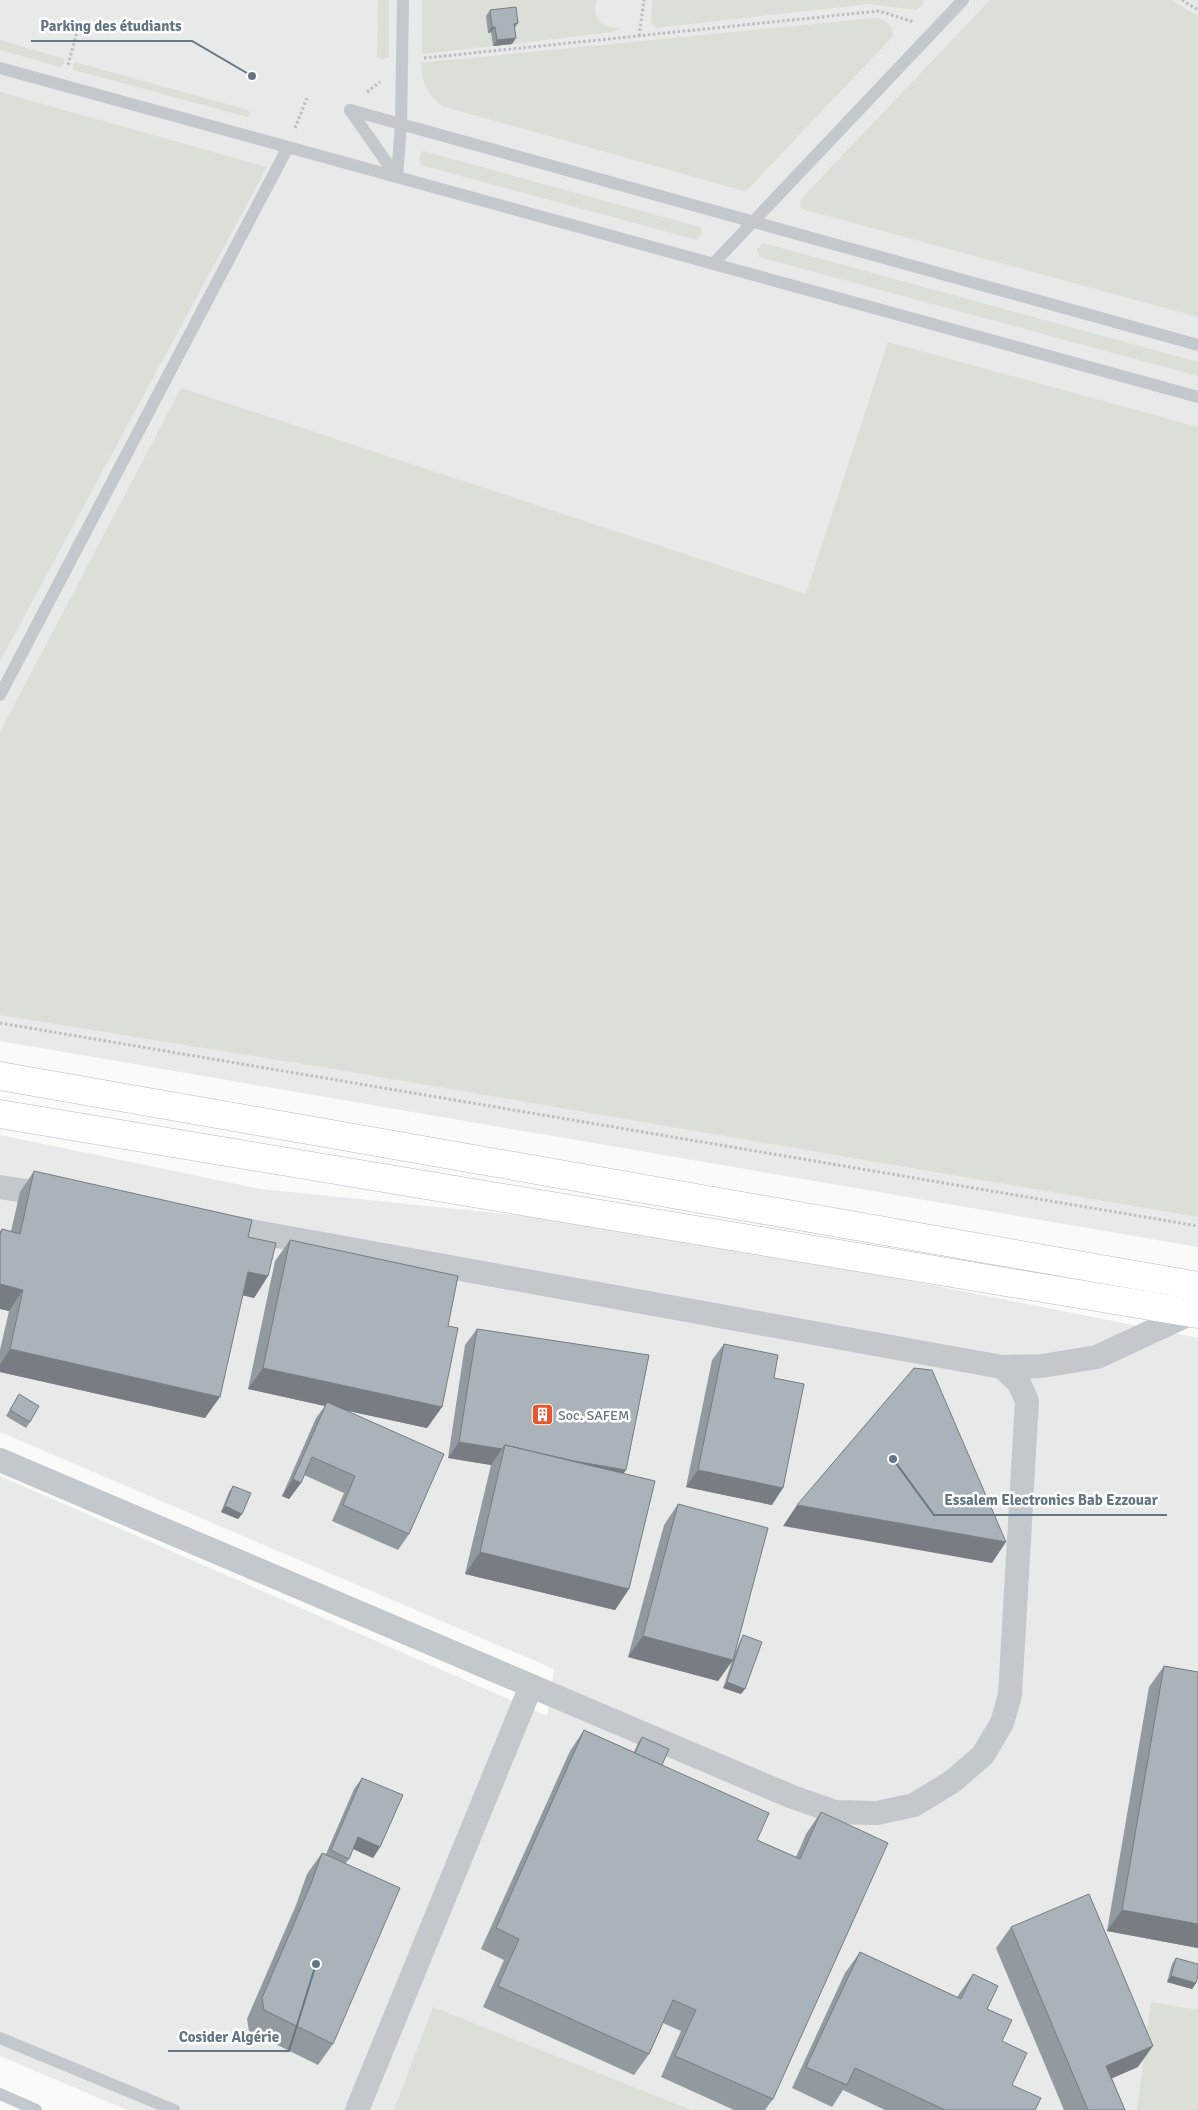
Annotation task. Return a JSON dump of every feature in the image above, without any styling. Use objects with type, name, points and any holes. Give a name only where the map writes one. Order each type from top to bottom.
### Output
[{"type":"main road","points":[[0,1076],[1198,1286]]},
{"type":"main road","points":[[0,1114],[1196,1312]]},
{"type":"street","points":[[0,1187],[74,1199]]},
{"type":"street","points":[[192,1220],[1002,1367],[1042,1366],[1097,1357],[1196,1312]]},
{"type":"street","points":[[0,1460],[790,1796],[835,1812],[877,1813],[914,1805],[953,1782],[983,1755],[1002,1723],[1010,1695],[1027,1401],[1019,1383],[1002,1367]]},
{"type":"street","points":[[357,2110],[531,1686]]},
{"type":"lane","points":[[397,177],[401,124],[403,0]]},
{"type":"lane","points":[[713,264],[963,0]]},
{"type":"lane","points":[[0,68],[1198,397]]},
{"type":"lane","points":[[397,177],[350,110],[1198,344]]},
{"type":"lane","points":[[0,695],[288,147]]},
{"type":"lane","points":[[0,2038],[174,2110]]},
{"type":"lane","points":[[0,2094],[36,2110]]},
{"type":"path","points":[[639,36],[644,0]]},
{"type":"path","points":[[1182,0],[1198,10]]},
{"type":"path","points":[[364,94],[371,90],[402,60],[879,11],[936,29]]},
{"type":"path","points":[[62,85],[77,32]]},
{"type":"path","points":[[288,147],[307,98]]},
{"type":"path","points":[[0,1023],[1198,1226]]},
{"type":"shaded area","points":[[0,0],[1198,0],[1198,1247],[0,1041]]},
{"type":"shaded area","points":[[378,0],[389,0],[389,57],[383,60],[377,57]]},
{"type":"shaded area","points":[[422,0],[597,0],[595,13],[600,22],[610,27],[622,27],[613,32],[512,44],[510,30],[486,16],[488,32],[491,32],[493,46],[422,54]]},
{"type":"shaded area","points":[[652,0],[924,0],[917,10],[868,4],[656,28],[651,24]]},
{"type":"shaded area","points":[[990,0],[1171,0],[1198,16],[1198,317],[804,210],[800,207],[801,199]]},
{"type":"shaded area","points":[[874,18],[888,23],[892,28],[893,36],[744,191],[442,106],[426,88],[421,63]]},
{"type":"shaded area","points":[[0,40],[64,59],[64,63],[61,67],[0,50]]},
{"type":"shaded area","points":[[75,62],[248,110],[250,114],[247,117],[74,70],[73,65]]},
{"type":"shaded area","points":[[0,92],[267,167],[0,661]]},
{"type":"shaded area","points":[[423,151],[700,227],[702,234],[697,240],[421,165],[419,158]]},
{"type":"shaded area","points":[[763,243],[1198,362],[1198,376],[759,257],[757,249]]},
{"type":"shaded area","points":[[888,342],[1198,427],[1198,1217],[340,1070],[0,1015],[0,732],[181,388],[806,594]]},
{"type":"shaded area","points":[[0,1135],[261,1189],[650,1229],[1198,1338],[1198,2110],[127,2110],[0,2056],[0,1476],[547,1716],[554,1669],[0,1432]]},
{"type":"shaded area","points":[[1151,2002],[1198,2010],[1198,2110],[1137,2110]]},
{"type":"shaded area","points":[[433,2007],[691,2110],[394,2110]]},
{"type":"building","points":[[516,7],[518,23],[514,24],[516,38],[497,40],[495,27],[492,27],[490,10]]},
{"type":"building","points":[[34,1171],[252,1220],[248,1237],[276,1243],[268,1276],[248,1272],[220,1397],[10,1349],[23,1290],[0,1284],[0,1236],[2,1229],[20,1234]]},
{"type":"building","points":[[290,1240],[458,1276],[448,1326],[458,1328],[442,1407],[263,1368]]},
{"type":"building","name":"Soc. SAFEM","points":[[477,1329],[649,1355],[626,1470],[574,1461],[505,1445],[502,1449],[459,1442]]},
{"type":"building","points":[[724,1344],[778,1355],[774,1378],[804,1384],[783,1488],[698,1470]]},
{"type":"building","points":[[914,1368],[932,1370],[1006,1542],[797,1505]]},
{"type":"building","points":[[19,1394],[39,1406],[30,1422],[10,1410]]},
{"type":"building","points":[[327,1402],[444,1454],[409,1534],[343,1505],[355,1476],[312,1457],[301,1483],[293,1479]]},
{"type":"building","points":[[505,1445],[655,1481],[629,1589],[480,1552]]},
{"type":"building","points":[[233,1486],[251,1493],[242,1514],[225,1506]]},
{"type":"building","points":[[678,1504],[768,1528],[733,1660],[643,1636]]},
{"type":"building","points":[[743,1635],[762,1642],[745,1689],[727,1682]]},
{"type":"building","points":[[1164,1666],[1198,1672],[1198,1924],[1122,1910]]},
{"type":"building","points":[[584,1730],[769,1813],[757,1840],[800,1859],[821,1812],[888,1843],[773,2099],[675,2056],[696,2010],[673,2000],[649,2054],[498,1986],[519,1939],[496,1928]]},
{"type":"building","points":[[642,1737],[669,1749],[662,1765],[635,1753]]},
{"type":"building","points":[[362,1778],[403,1795],[380,1847],[358,1837],[349,1859],[331,1850]]},
{"type":"building","points":[[322,1853],[400,1888],[333,2044],[264,2010],[262,1998],[311,1884]]},
{"type":"building","points":[[1089,1894],[1153,2046],[1106,2066],[1125,2110],[1088,2110],[1011,1927]]},
{"type":"building","points":[[860,1952],[961,1999],[973,1974],[998,1986],[987,2009],[1012,2020],[1002,2041],[1027,2053],[1012,2085],[1041,2098],[1035,2110],[945,2110],[855,2068],[847,2085],[806,2067]]},
{"type":"building","points":[[1176,1958],[1198,1964],[1196,1983],[1171,1976]]},
{"type":"place","name":"Parking des étudiants","points":[[252,76]]},
{"type":"place","name":"Soc. SAFEM","points":[[542,1415]]},
{"type":"place","name":"Essalem Electronics Bab Ezzouar","points":[[893,1459]]},
{"type":"place","name":"Cosider Algérie","points":[[316,1964]]}]
